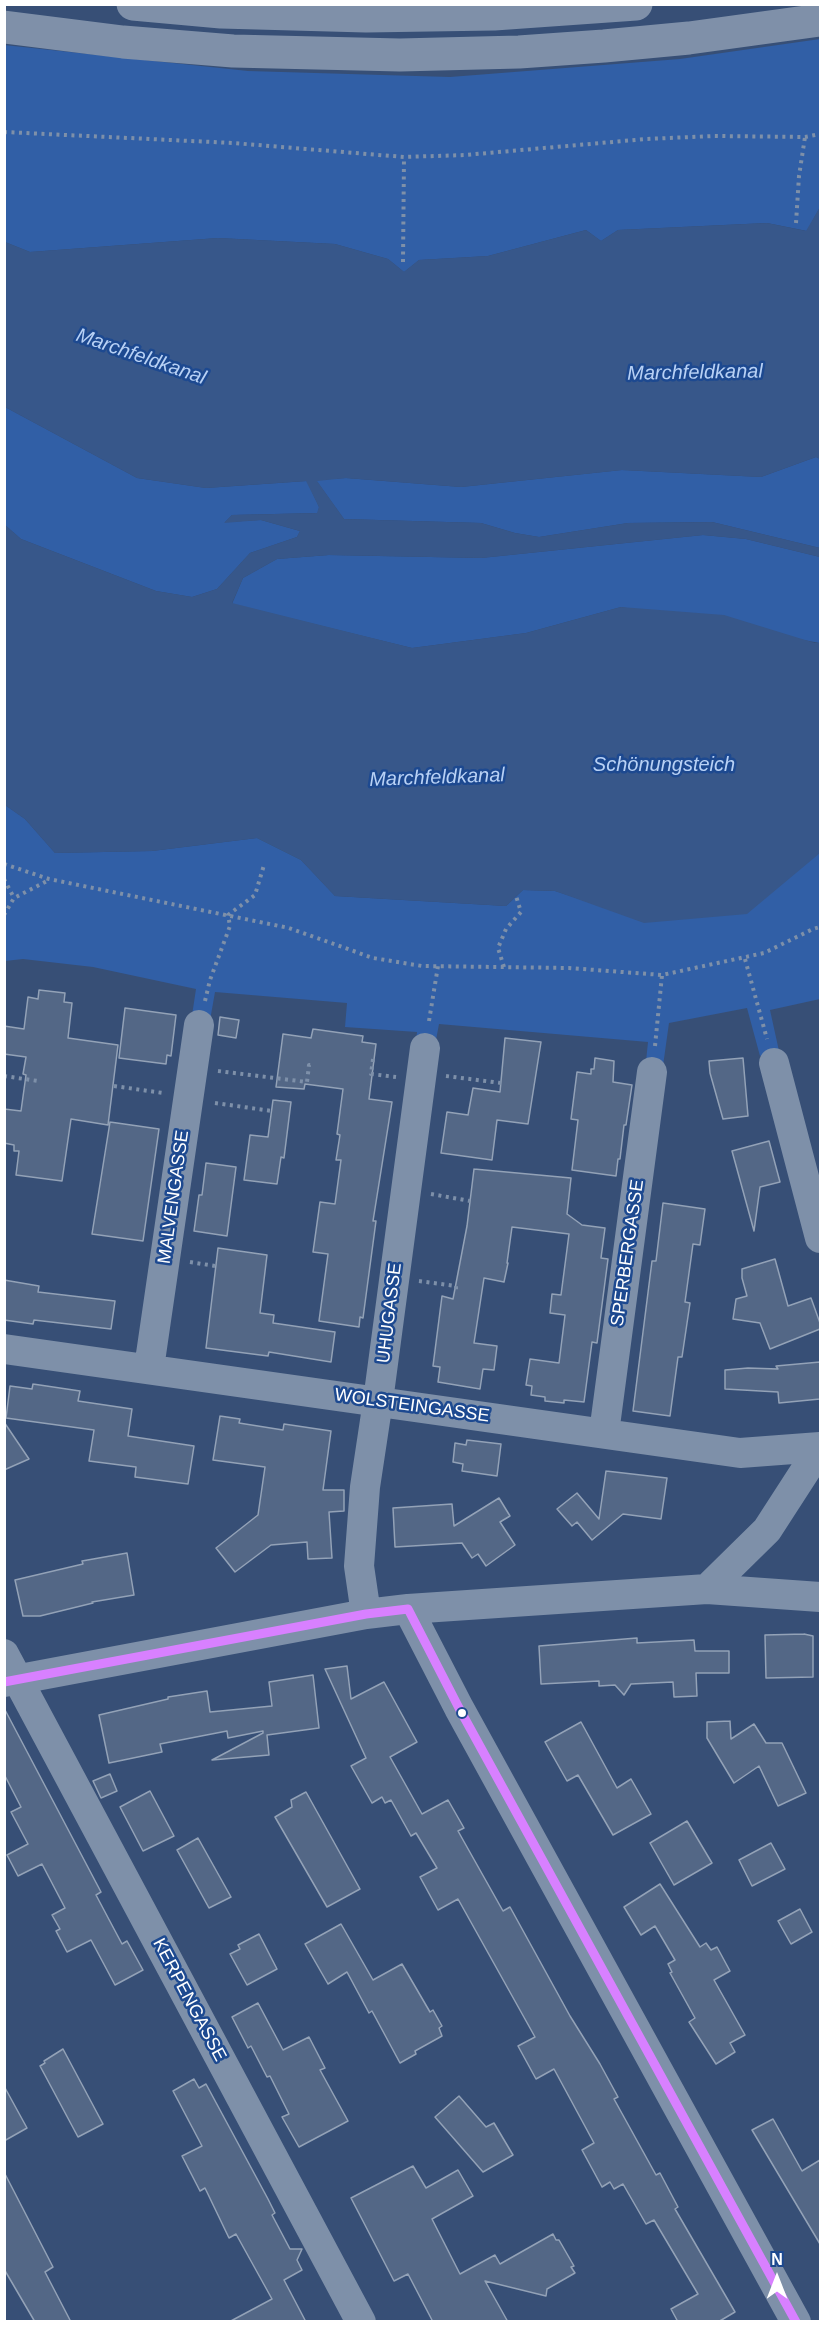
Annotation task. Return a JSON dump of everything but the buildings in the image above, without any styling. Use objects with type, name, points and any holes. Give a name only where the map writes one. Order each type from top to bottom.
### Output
[{"type":"highway","points":[[133,4],[278,14],[432,16],[564,11],[636,4]]},
{"type":"highway","points":[[4,27],[123,42],[222,50],[400,56],[519,52],[604,46],[820,20]]},
{"type":"street","name":"MALVENGASSE","points":[[149,1368],[199,1025]]},
{"type":"street","points":[[774,1063],[820,1238]]},
{"type":"street","name":"UHUGASSE","points":[[366,1614],[359,1566],[365,1487],[422,1068]]},
{"type":"street","name":"SPERBERGASSE","points":[[604,1433],[652,1072]]},
{"type":"street","name":"WOLSTEINGASSE","points":[[4,1349],[740,1453],[820,1448]]},
{"type":"street","points":[[707,1589],[767,1530],[820,1448]]},
{"type":"street","points":[[9,1671],[408,1609],[707,1589],[820,1597]]},
{"type":"street","points":[[408,1609],[459,1708],[796,2322]]},
{"type":"street","name":"KERPENGASSE","points":[[9,1671],[361,2322]]},
{"type":"path","points":[[4,132],[232,143],[404,157],[714,136],[805,137],[820,134]]},
{"type":"path","points":[[796,223],[799,176],[805,137]]},
{"type":"path","points":[[403,262],[404,157]]},
{"type":"path","points":[[4,864],[49,879],[289,928],[374,958],[438,966],[568,968],[662,975],[745,959],[764,953],[820,927]]},
{"type":"path","points":[[228,915],[255,895],[264,865]]},
{"type":"path","points":[[4,879],[14,898]]},
{"type":"path","points":[[4,915],[14,898],[49,879]]},
{"type":"path","points":[[504,967],[498,948],[506,929],[522,912],[516,896]]},
{"type":"path","points":[[199,1025],[210,980],[230,926],[228,915]]},
{"type":"path","points":[[745,959],[774,1063]]},
{"type":"path","points":[[422,1068],[438,966]]},
{"type":"path","points":[[652,1072],[662,975]]},
{"type":"path","points":[[373,1059],[371,1074],[422,1068],[501,1083]]},
{"type":"path","points":[[214,1071],[307,1082],[309,1065],[314,1065]]},
{"type":"path","points":[[4,1076],[38,1081]]},
{"type":"path","points":[[114,1086],[272,1112]]},
{"type":"path","points":[[406,1190],[470,1201]]},
{"type":"path","points":[[395,1277],[456,1286],[456,1292]]},
{"type":"shaded area","points":[[820,39],[820,207],[807,231],[767,223],[618,230],[601,241],[586,230],[488,256],[419,260],[404,272],[388,259],[335,244],[218,238],[30,252],[5,242],[4,45],[248,71],[450,77],[680,59]]},
{"type":"shaded area","points":[[5,407],[137,478],[206,488],[307,481],[319,507],[318,513],[232,515],[225,522],[261,520],[300,531],[297,537],[250,553],[217,589],[192,597],[156,591],[21,539],[5,525]]},
{"type":"shaded area","points":[[816,457],[820,459],[820,548],[712,522],[628,523],[539,537],[481,523],[344,519],[316,480],[346,478],[461,487],[622,470],[761,477]]},
{"type":"shaded area","points":[[703,535],[746,539],[820,557],[820,643],[621,607],[526,633],[412,648],[232,604],[243,578],[277,559],[329,555],[481,558]]},
{"type":"shaded area","points":[[5,805],[25,819],[55,853],[152,851],[257,838],[301,860],[335,896],[506,906],[523,890],[555,891],[595,904],[820,853],[820,999],[770,1010],[779,1051],[760,1056],[747,1008],[669,1023],[662,1073],[645,1071],[648,1042],[439,1024],[433,1056],[415,1054],[417,1032],[345,1027],[347,1003],[215,992],[209,1026],[191,1022],[196,989],[93,967],[23,959],[5,961]]},
{"type":"water","name":"Schönungsteich","points":[[820,207],[820,459],[816,457],[761,477],[622,470],[461,487],[346,478],[317,481],[344,519],[481,523],[539,537],[628,523],[712,522],[820,548],[820,557],[746,539],[703,535],[481,558],[329,555],[277,559],[243,578],[232,603],[412,648],[526,633],[621,607],[724,615],[820,643],[820,853],[747,914],[644,923],[555,891],[523,890],[506,906],[335,896],[301,860],[257,838],[152,851],[55,853],[25,819],[5,805],[5,525],[21,539],[156,591],[192,597],[217,589],[250,553],[297,537],[300,531],[261,520],[224,523],[232,515],[317,513],[319,507],[306,481],[206,488],[137,478],[5,407],[5,242],[30,252],[218,238],[335,244],[388,259],[404,272],[419,260],[488,256],[586,230],[601,241],[618,230],[767,223],[806,231]]},
{"type":"transit line","points":[[408,1609],[459,1708],[796,2322]]},
{"type":"transit line","points":[[4,1682],[366,1614],[408,1609]]},
{"type":"water label","name":"Marchfeldkanal","points":[[141,357]]},
{"type":"water label","name":"Marchfeldkanal","points":[[695,373]]},
{"type":"water label","name":"Marchfeldkanal","points":[[437,778]]}]
